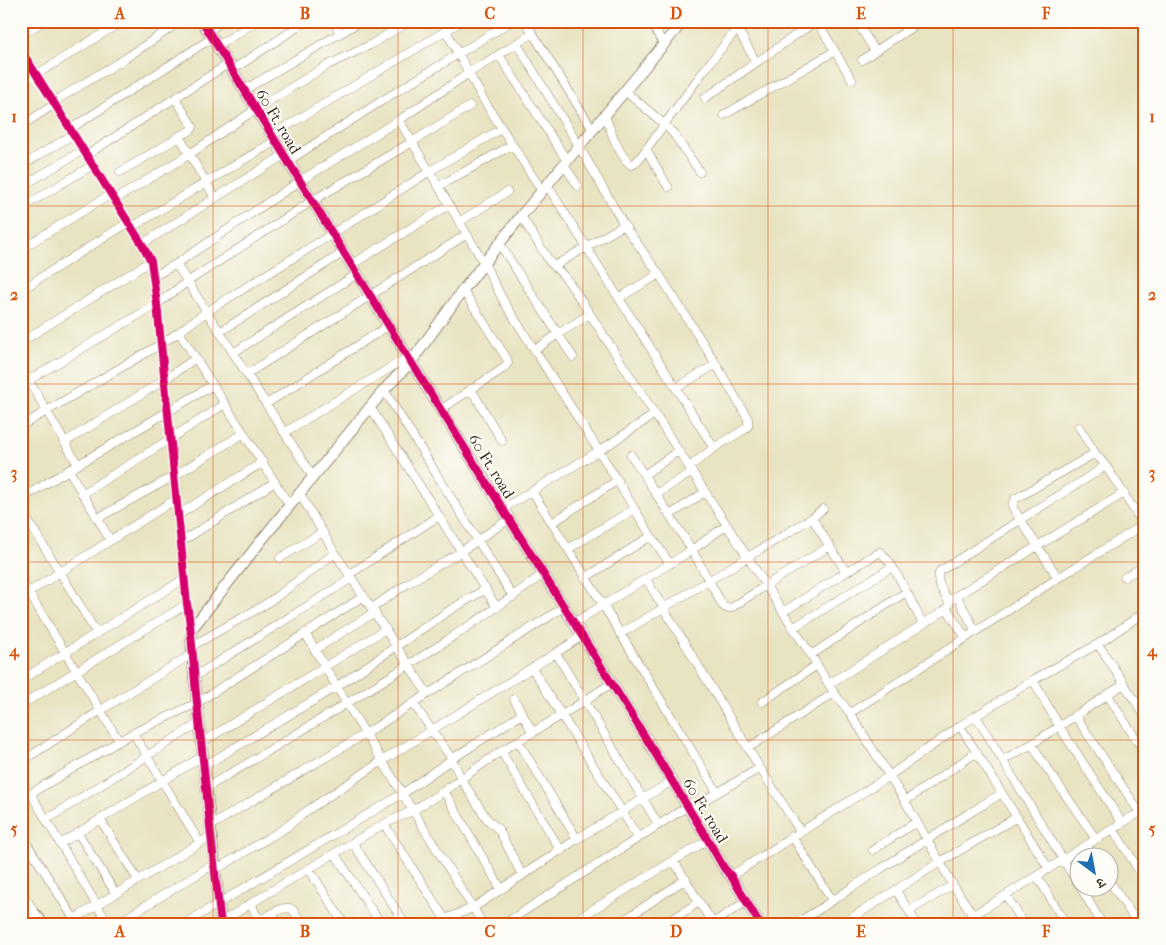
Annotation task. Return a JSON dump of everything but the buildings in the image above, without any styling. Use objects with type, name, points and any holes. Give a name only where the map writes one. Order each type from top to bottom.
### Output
[{"type":"street","points":[[21,35],[44,21]]},
{"type":"street","points":[[21,84],[123,21]]},
{"type":"street","points":[[21,126],[181,21]]},
{"type":"street","name":"60 Ft. road","points":[[202,21],[409,360],[612,683],[760,924]]},
{"type":"street","points":[[212,39],[223,21]]},
{"type":"street","points":[[21,166],[212,39],[257,21]]},
{"type":"street","points":[[21,187],[85,153],[307,21]]},
{"type":"street","points":[[333,21],[340,33]]},
{"type":"street","points":[[244,90],[361,21]]},
{"type":"street","points":[[21,249],[190,154],[256,109],[328,65],[370,45],[410,21]]},
{"type":"street","points":[[21,290],[130,225],[206,183],[274,138],[462,21]]},
{"type":"street","points":[[142,244],[512,21]]},
{"type":"street","points":[[525,21],[593,130]]},
{"type":"street","points":[[650,21],[664,46]]},
{"type":"street","points":[[191,630],[409,360],[499,243],[683,21]]},
{"type":"street","points":[[605,116],[622,156],[631,165],[634,164],[735,25],[743,21]]},
{"type":"street","points":[[705,98],[816,21],[852,80]]},
{"type":"street","points":[[867,21],[857,24],[875,51]]},
{"type":"street","points":[[862,60],[921,21]]},
{"type":"street","points":[[735,25],[756,62]]},
{"type":"street","points":[[446,31],[501,129],[586,248],[714,448]]},
{"type":"street","points":[[154,276],[176,264],[300,181],[532,34]]},
{"type":"street","points":[[517,44],[624,225],[659,274],[748,419],[748,426],[745,429],[714,448],[691,469],[656,494]]},
{"type":"street","points":[[21,50],[151,260],[191,630],[194,677],[220,924],[384,824],[412,811],[444,792],[501,751],[585,702],[612,683]]},
{"type":"street","points":[[724,115],[835,51]]},
{"type":"street","points":[[499,54],[566,163],[578,186]]},
{"type":"street","points":[[625,91],[673,133],[700,172]]},
{"type":"street","points":[[120,172],[191,130],[193,127],[175,98]]},
{"type":"street","points":[[29,380],[157,304],[187,282],[312,201],[470,106]]},
{"type":"street","points":[[399,120],[484,263],[504,302],[670,564]]},
{"type":"street","points":[[21,426],[180,332],[206,312],[430,171],[501,129]]},
{"type":"street","points":[[179,136],[216,198]]},
{"type":"street","points":[[439,186],[512,145]]},
{"type":"street","points":[[646,149],[668,187]]},
{"type":"street","points":[[21,208],[93,164]]},
{"type":"street","points":[[459,222],[507,192]]},
{"type":"street","points":[[233,353],[449,205]]},
{"type":"street","points":[[521,216],[550,262],[573,288],[834,693],[850,713],[905,801],[953,885],[979,924]]},
{"type":"street","points":[[554,266],[624,225]]},
{"type":"street","points":[[247,374],[467,234]]},
{"type":"street","points":[[499,243],[573,357]]},
{"type":"street","points":[[220,332],[344,252]]},
{"type":"street","points":[[21,342],[151,260]]},
{"type":"street","points":[[176,264],[313,477]]},
{"type":"street","points":[[618,298],[659,274]]},
{"type":"street","points":[[440,410],[507,366],[508,361],[462,290]]},
{"type":"street","points":[[535,350],[590,314]]},
{"type":"street","points":[[266,404],[388,326]]},
{"type":"street","points":[[180,332],[290,506]]},
{"type":"street","points":[[64,442],[196,358]]},
{"type":"street","points":[[285,432],[409,360]]},
{"type":"street","points":[[676,388],[716,364]]},
{"type":"street","points":[[22,370],[78,464]]},
{"type":"street","points":[[21,499],[213,385]]},
{"type":"street","points":[[471,389],[502,440]]},
{"type":"street","points":[[384,390],[513,597]]},
{"type":"street","points":[[82,494],[225,404]]},
{"type":"street","points":[[370,407],[497,608]]},
{"type":"street","points":[[502,509],[600,451],[655,414]]},
{"type":"street","points":[[850,713],[1058,578],[1144,526],[1079,427]]},
{"type":"street","points":[[98,518],[174,476],[244,432]]},
{"type":"street","points":[[644,475],[678,451]]},
{"type":"street","points":[[1058,578],[1020,520],[1012,503],[1015,499],[1095,452]]},
{"type":"street","points":[[631,455],[692,550],[723,606],[726,608],[731,608],[830,546]]},
{"type":"street","points":[[178,515],[263,462]]},
{"type":"street","points":[[966,638],[948,605],[938,580],[937,575],[940,571],[1106,466]]},
{"type":"street","points":[[69,470],[110,540]]},
{"type":"street","points":[[552,523],[618,480]]},
{"type":"street","points":[[180,542],[275,482]]},
{"type":"street","points":[[532,491],[717,792]]},
{"type":"street","points":[[670,516],[705,492]]},
{"type":"street","points":[[829,684],[923,624],[957,596],[1124,493]]},
{"type":"street","points":[[300,494],[335,553],[410,664],[427,693]]},
{"type":"street","points":[[21,597],[176,499]]},
{"type":"street","points":[[568,550],[634,509]]},
{"type":"street","points":[[620,634],[748,558],[824,509]]},
{"type":"street","points":[[21,510],[97,634]]},
{"type":"street","points":[[194,677],[351,576],[439,516]]},
{"type":"street","points":[[812,518],[846,572]]},
{"type":"street","points":[[314,650],[373,610],[407,584],[462,551],[509,519]]},
{"type":"street","points":[[574,623],[692,550],[727,525]]},
{"type":"street","points":[[280,558],[323,532]]},
{"type":"street","points":[[585,578],[651,536]]},
{"type":"street","points":[[782,612],[880,552],[892,567],[923,624]]},
{"type":"street","points":[[21,762],[261,607],[335,553]]},
{"type":"street","points":[[1126,577],[1145,565]]},
{"type":"street","points":[[793,628],[892,567]]},
{"type":"street","points":[[206,788],[410,664],[497,608],[543,574]]},
{"type":"street","points":[[22,677],[66,653],[184,579]]},
{"type":"street","points":[[646,579],[800,831]]},
{"type":"street","points":[[21,580],[119,741]]},
{"type":"street","points":[[60,844],[162,781],[203,761],[336,687],[450,610],[486,589]]},
{"type":"street","points":[[811,655],[906,592]]},
{"type":"street","points":[[21,799],[133,733],[197,703],[364,596]]},
{"type":"street","points":[[957,596],[976,632]]},
{"type":"street","points":[[21,706],[187,604]]},
{"type":"street","points":[[66,924],[200,842],[210,831],[564,607]]},
{"type":"street","points":[[731,876],[889,776],[960,726],[1033,680],[1098,644],[1145,612]]},
{"type":"street","points":[[201,743],[386,629]]},
{"type":"street","points":[[305,633],[346,704],[483,924]]},
{"type":"street","points":[[116,924],[285,828],[308,810],[382,761],[582,636]]},
{"type":"street","points":[[1098,644],[1145,716]]},
{"type":"street","points":[[556,653],[658,824]]},
{"type":"street","points":[[762,702],[817,665]]},
{"type":"street","points":[[532,668],[638,837]]},
{"type":"street","points":[[1033,680],[1059,726],[1122,823]]},
{"type":"street","points":[[1002,760],[1032,744],[1124,684]]},
{"type":"street","points":[[748,748],[834,693]]},
{"type":"street","points":[[1107,694],[1145,753]]},
{"type":"street","points":[[514,699],[533,733]]},
{"type":"street","points":[[413,703],[452,759],[461,779],[487,819],[499,830],[522,875]]},
{"type":"street","points":[[184,924],[402,794],[522,714]]},
{"type":"street","points":[[960,924],[1143,811],[1075,715]]},
{"type":"street","points":[[976,716],[1068,866]]},
{"type":"street","points":[[46,820],[199,723]]},
{"type":"street","points":[[960,726],[1049,869]]},
{"type":"street","points":[[133,733],[200,842]]},
{"type":"street","points":[[518,741],[577,840]]},
{"type":"street","points":[[1032,744],[1096,839]]},
{"type":"street","points":[[501,751],[561,851]]},
{"type":"street","points":[[905,801],[977,752]]},
{"type":"street","points":[[504,924],[658,824],[760,768]]},
{"type":"street","points":[[384,824],[441,922],[473,908],[672,781]]},
{"type":"street","points":[[444,792],[501,889]]},
{"type":"street","points":[[795,924],[926,839],[1002,793]]},
{"type":"street","points":[[31,794],[108,924]]},
{"type":"street","points":[[842,924],[940,862],[1017,817]]},
{"type":"street","points":[[100,819],[138,880]]},
{"type":"street","points":[[873,850],[916,822]]},
{"type":"street","points":[[1113,829],[1145,880]]},
{"type":"street","points":[[78,833],[116,894]]},
{"type":"street","points":[[21,834],[74,919]]},
{"type":"street","points":[[792,836],[832,900]]},
{"type":"street","points":[[570,924],[708,840]]},
{"type":"street","points":[[353,843],[406,924]]},
{"type":"street","points":[[335,854],[382,924]]},
{"type":"street","points":[[674,861],[712,923],[746,901]]},
{"type":"street","points":[[309,869],[340,923]]},
{"type":"street","points":[[1037,876],[1066,924]]},
{"type":"street","points":[[618,924],[686,879]]},
{"type":"street","points":[[909,911],[953,885]]},
{"type":"street","points":[[21,890],[39,919]]},
{"type":"street","points":[[896,890],[917,924]]},
{"type":"street","points":[[1118,894],[1138,924]]},
{"type":"street","points":[[1006,895],[1024,924]]},
{"type":"street","points":[[1087,898],[1102,924]]},
{"type":"street","points":[[665,924],[699,902]]},
{"type":"street","points":[[252,904],[256,916],[260,919],[285,907],[289,907],[293,910],[301,924]]},
{"type":"street","points":[[21,908],[39,919]]},
{"type":"street","points":[[272,914],[278,924]]},
{"type":"cycle path","points":[[202,21],[760,924]]},
{"type":"cycle path","points":[[21,50],[151,261],[221,924]]}]
